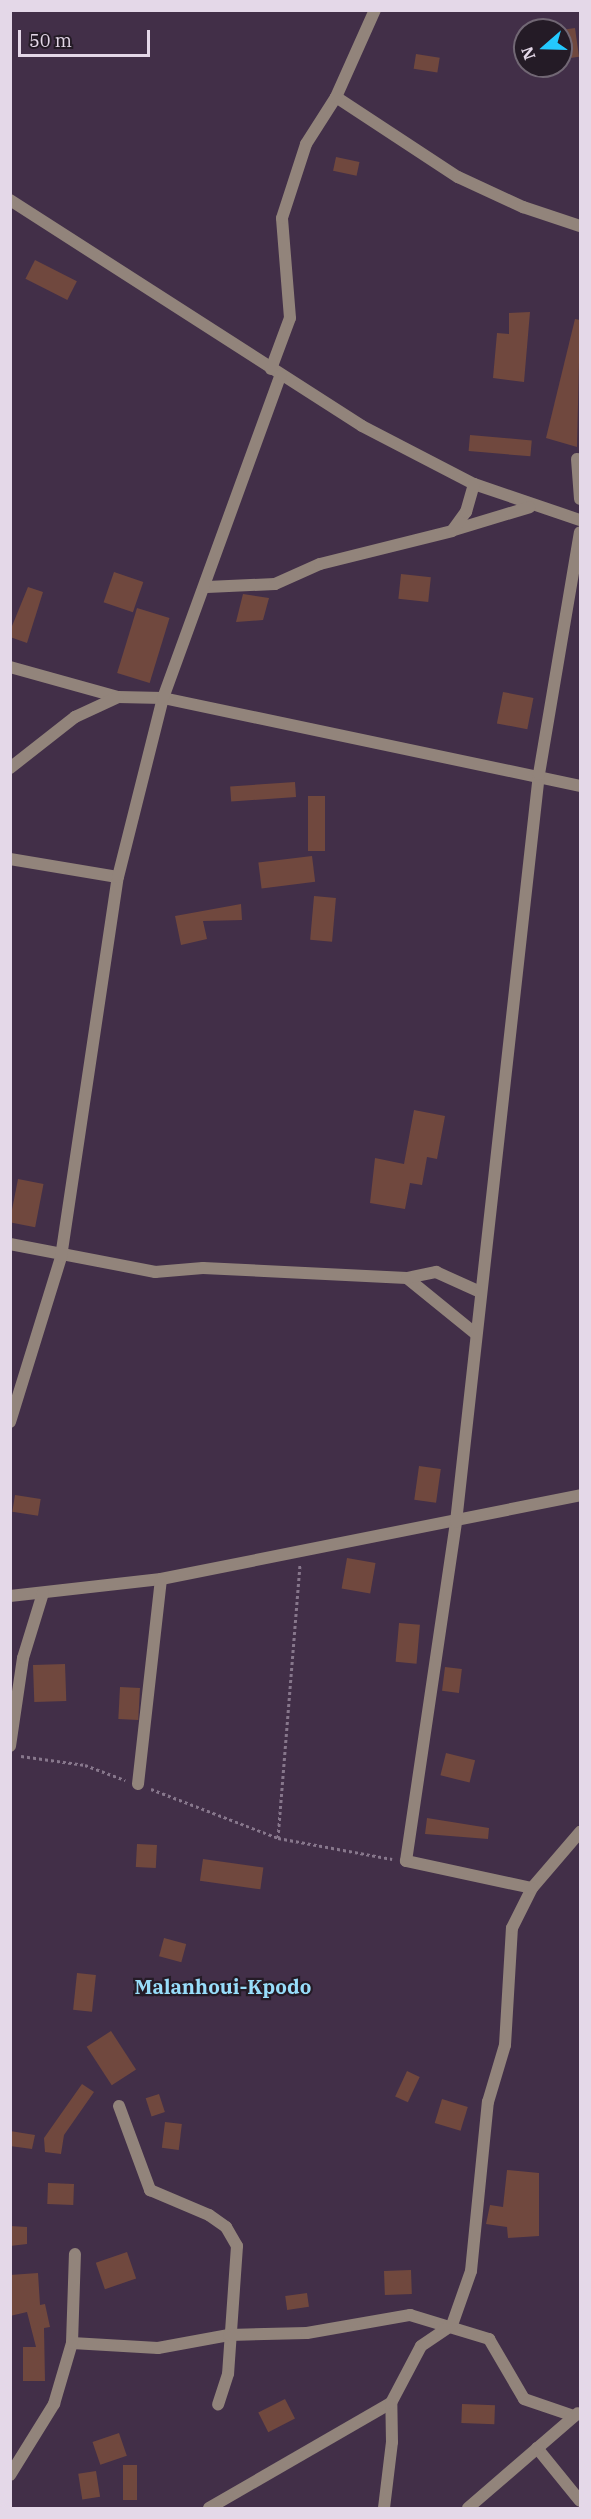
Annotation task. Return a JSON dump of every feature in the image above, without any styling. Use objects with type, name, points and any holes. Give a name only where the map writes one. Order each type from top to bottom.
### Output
[{"type":"street","points":[[10,1422],[61,1257],[118,877],[163,698],[207,587],[275,373],[290,318],[282,218],[306,144],[336,97],[375,10]]},
{"type":"street","points":[[336,97],[458,177],[580,226]]},
{"type":"street","points":[[10,200],[275,373],[474,484],[530,507],[580,520]]},
{"type":"street","points":[[578,459],[580,499]]},
{"type":"street","points":[[452,531],[466,512],[474,484]]},
{"type":"street","points":[[207,587],[275,584],[320,564],[452,531],[530,507]]},
{"type":"street","points":[[532,1888],[406,1861],[456,1522],[539,774],[580,532]]},
{"type":"street","points":[[10,667],[118,697],[163,698],[539,774],[580,786]]},
{"type":"street","points":[[10,768],[75,717],[118,697]]},
{"type":"street","points":[[10,859],[118,877]]},
{"type":"street","points":[[10,1244],[61,1257],[155,1272],[203,1268],[407,1278],[436,1272],[480,1292]]},
{"type":"street","points":[[407,1278],[476,1334]]},
{"type":"street","points":[[10,1596],[161,1580],[456,1522],[580,1495]]},
{"type":"street","points":[[138,1784],[161,1580]]},
{"type":"street","points":[[10,1746],[23,1658],[43,1593]]},
{"type":"street","points":[[384,2508],[392,2442],[391,2403],[421,2346],[452,2325],[471,2271],[488,2102],[505,2045],[512,1928],[532,1888],[580,1832]]},
{"type":"street","points":[[119,2106],[150,2190],[209,2215],[226,2227],[237,2246],[228,2374],[218,2404]]},
{"type":"street","points":[[10,2475],[54,2404],[72,2343],[75,2254]]},
{"type":"street","points":[[72,2343],[158,2348],[229,2335],[307,2333],[410,2315],[452,2325],[489,2339],[524,2399],[577,2413]]},
{"type":"street","points":[[209,2508],[391,2403]]},
{"type":"street","points":[[468,2508],[577,2413]]},
{"type":"street","points":[[537,2448],[580,2501]]},
{"type":"path","points":[[278,1838],[301,1553]]},
{"type":"path","points":[[10,1755],[85,1765],[278,1838],[406,1861]]},
{"type":"building","points":[[573,28],[575,28],[579,57],[573,58]]},
{"type":"building","points":[[416,54],[440,58],[437,73],[414,69]]},
{"type":"building","points":[[336,157],[359,162],[357,176],[333,171]]},
{"type":"building","points":[[35,260],[77,281],[67,300],[25,279]]},
{"type":"building","points":[[530,312],[524,382],[493,378],[497,333],[509,334],[509,313]]},
{"type":"building","points":[[575,319],[580,320],[577,447],[546,438]]},
{"type":"building","points":[[470,435],[532,440],[530,456],[469,451]]},
{"type":"building","points":[[114,572],[143,582],[133,612],[104,602]]},
{"type":"building","points":[[401,574],[431,577],[428,602],[398,599]]},
{"type":"building","points":[[28,587],[43,592],[27,643],[10,637],[10,631]]},
{"type":"building","points":[[243,594],[269,598],[263,620],[236,622]]},
{"type":"building","points":[[137,608],[170,618],[150,683],[117,673]]},
{"type":"building","points":[[503,692],[533,698],[527,729],[497,723]]},
{"type":"building","points":[[295,782],[296,797],[231,801],[230,787]]},
{"type":"building","points":[[308,796],[325,796],[325,851],[308,851]]},
{"type":"building","points":[[312,856],[315,882],[262,888],[258,863]]},
{"type":"building","points":[[314,896],[336,898],[332,942],[310,940]]},
{"type":"building","points":[[241,904],[242,920],[203,921],[207,939],[181,945],[175,916]]},
{"type":"building","points":[[414,1110],[445,1116],[437,1159],[427,1157],[422,1185],[410,1183],[405,1209],[370,1203],[375,1158],[404,1164]]},
{"type":"building","points":[[18,1179],[44,1184],[35,1227],[10,1222]]},
{"type":"building","points":[[419,1466],[441,1469],[436,1503],[414,1500]]},
{"type":"building","points":[[15,1495],[41,1499],[38,1516],[12,1512]]},
{"type":"building","points":[[347,1558],[376,1563],[370,1594],[342,1589]]},
{"type":"building","points":[[399,1623],[420,1625],[417,1664],[396,1662]]},
{"type":"building","points":[[65,1664],[66,1701],[34,1702],[33,1665]]},
{"type":"building","points":[[445,1667],[462,1669],[459,1693],[442,1691]]},
{"type":"building","points":[[120,1687],[140,1688],[138,1720],[118,1719]]},
{"type":"building","points":[[446,1753],[475,1760],[470,1783],[440,1775]]},
{"type":"building","points":[[427,1818],[489,1828],[488,1839],[425,1834]]},
{"type":"building","points":[[137,1844],[157,1845],[156,1868],[136,1867]]},
{"type":"building","points":[[203,1859],[263,1867],[260,1889],[200,1881]]},
{"type":"building","points":[[164,1938],[186,1944],[181,1962],[159,1956]]},
{"type":"building","points":[[77,1973],[96,1975],[92,2012],[73,2010]]},
{"type":"building","points":[[111,2031],[136,2070],[112,2085],[87,2047]]},
{"type":"building","points":[[407,2071],[420,2077],[408,2102],[395,2096]]},
{"type":"building","points":[[82,2084],[94,2092],[64,2135],[61,2154],[45,2152],[44,2138]]},
{"type":"building","points":[[159,2094],[165,2112],[152,2116],[146,2098]]},
{"type":"building","points":[[442,2099],[468,2107],[461,2131],[435,2123]]},
{"type":"building","points":[[165,2122],[182,2124],[179,2150],[162,2148]]},
{"type":"building","points":[[10,2131],[35,2135],[32,2149],[10,2146]]},
{"type":"building","points":[[507,2170],[539,2173],[539,2236],[508,2238],[507,2227],[486,2224],[490,2205],[503,2207]]},
{"type":"building","points":[[48,2183],[74,2184],[73,2205],[47,2204]]},
{"type":"building","points":[[10,2226],[27,2227],[27,2244],[10,2246]]},
{"type":"building","points":[[127,2252],[136,2278],[105,2289],[96,2263]]},
{"type":"building","points":[[411,2270],[412,2294],[385,2295],[384,2271]]},
{"type":"building","points":[[38,2273],[40,2305],[45,2304],[50,2327],[44,2328],[45,2381],[23,2381],[23,2347],[36,2347],[27,2312],[10,2316],[10,2275]]},
{"type":"building","points":[[307,2293],[309,2307],[287,2310],[285,2296]]},
{"type":"building","points":[[285,2399],[295,2419],[268,2432],[258,2413]]},
{"type":"building","points":[[462,2404],[495,2405],[494,2424],[461,2423]]},
{"type":"building","points":[[119,2433],[127,2456],[100,2465],[93,2442]]},
{"type":"building","points":[[123,2465],[137,2465],[137,2500],[123,2500]]},
{"type":"building","points":[[96,2471],[100,2497],[82,2499],[78,2474]]},
{"type":"district","name":"Malanhoui-Kpodo","points":[[223,1986]]}]
